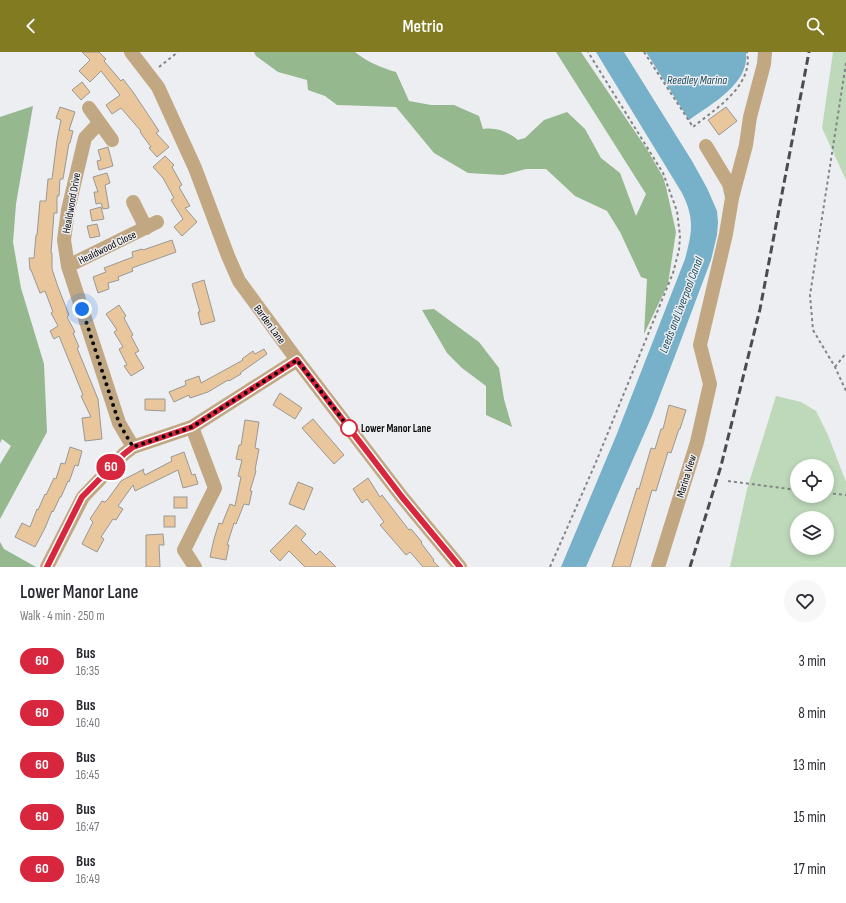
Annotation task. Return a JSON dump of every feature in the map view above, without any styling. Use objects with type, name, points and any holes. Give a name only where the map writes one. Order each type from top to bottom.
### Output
[{"type":"street","name":"Barden Lane","points":[[131,52],[158,87],[195,168],[239,281],[397,491],[460,567]]},
{"type":"street","points":[[732,198],[746,145],[750,116],[764,64],[765,52]]},
{"type":"street","points":[[89,108],[112,140]]},
{"type":"street","name":"Healdwood Drive","points":[[99,123],[84,138],[68,210],[64,240],[68,266],[119,423],[133,447]]},
{"type":"street","points":[[706,146],[729,184],[732,198]]},
{"type":"street","name":"Marina View","points":[[658,567],[697,442],[710,384],[700,345],[726,234],[732,198]]},
{"type":"street","name":"Healdwood Close","points":[[68,266],[152,225],[133,202]]},
{"type":"street","points":[[47,567],[82,497],[124,454],[133,447],[192,427],[297,360]]},
{"type":"street","points":[[192,427],[215,488],[184,550],[195,567]]},
{"type":"path","points":[[149,74],[178,52]]},
{"type":"path","points":[[550,567],[596,462],[674,273],[679,250],[680,236],[677,211],[663,173],[588,52]]},
{"type":"path","points":[[644,52],[693,127],[737,90],[748,67],[748,52]]},
{"type":"path","points":[[846,63],[810,295],[813,330],[835,367],[846,391]]},
{"type":"path","points":[[835,367],[846,353]]},
{"type":"path","points":[[728,481],[790,489]]},
{"type":"path","points":[[834,494],[846,495]]},
{"type":"green space","points":[[254,52],[355,52],[364,59],[385,69],[396,72],[409,101],[431,105],[454,105],[479,116],[483,129],[502,131],[518,140],[525,138],[544,120],[567,112],[585,129],[601,158],[620,173],[636,216],[646,194],[556,52],[581,52],[648,151],[663,177],[666,187],[676,232],[668,284],[644,334],[647,279],[641,277],[620,232],[607,211],[575,196],[546,169],[526,169],[503,175],[468,173],[434,153],[396,107],[337,105],[325,96],[308,90],[307,80],[278,72],[256,56]]},
{"type":"green space","points":[[833,52],[846,52],[846,180],[822,128]]},
{"type":"green space","points":[[33,106],[16,204],[13,242],[21,288],[44,364],[47,432],[0,519],[0,464],[11,446],[2,439],[0,443],[0,117]]},
{"type":"green space","points":[[434,309],[479,342],[499,368],[504,399],[512,427],[486,415],[486,386],[462,368],[447,353],[422,310]]},
{"type":"green space","points":[[776,396],[801,402],[816,411],[828,435],[846,482],[846,567],[730,567],[747,489]]},
{"type":"green space","points":[[0,542],[4,549],[36,567],[0,567]]},
{"type":"water","name":"Leeds and Liverpool Canal","points":[[596,52],[624,52],[692,161],[707,188],[717,211],[718,222],[717,235],[711,260],[652,416],[586,567],[561,567],[616,436],[685,259],[691,234],[691,218],[682,193]]},
{"type":"water","name":"Reedley Marina","points":[[646,52],[746,52],[746,63],[742,74],[727,92],[689,120]]},
{"type":"building","points":[[82,52],[99,52],[106,59],[104,61],[121,81],[123,79],[133,92],[159,131],[156,133],[169,147],[157,157],[149,148],[151,147],[140,132],[141,131],[121,108],[112,114],[106,105],[120,95],[101,71],[90,82],[79,71],[90,60]]},
{"type":"building","points":[[82,82],[90,92],[81,100],[72,90]]},
{"type":"building","points":[[60,107],[75,112],[69,130],[73,131],[69,143],[63,179],[60,179],[59,196],[57,196],[57,213],[54,213],[51,253],[52,269],[69,315],[67,317],[75,332],[73,333],[79,347],[77,348],[98,399],[102,439],[85,441],[82,418],[91,417],[81,396],[83,395],[59,336],[54,339],[50,331],[58,326],[51,313],[53,312],[45,291],[40,293],[30,270],[29,258],[34,258],[40,201],[46,201],[48,179],[52,179],[61,120],[56,118]]},
{"type":"building","points":[[726,107],[737,121],[719,135],[708,120]]},
{"type":"building","points":[[108,147],[113,166],[99,170],[97,161],[101,160],[98,150]]},
{"type":"building","points":[[165,156],[174,165],[172,167],[182,185],[179,187],[190,206],[185,208],[197,222],[182,236],[174,227],[183,219],[171,200],[174,198],[163,178],[153,167]]},
{"type":"building","points":[[107,173],[110,183],[105,185],[109,208],[103,209],[101,203],[96,204],[94,192],[98,192],[93,177]]},
{"type":"building","points":[[101,207],[104,219],[92,221],[90,210]]},
{"type":"building","points":[[97,224],[100,236],[90,238],[87,226]]},
{"type":"building","points":[[172,240],[176,252],[132,268],[133,271],[118,277],[119,280],[108,283],[109,289],[98,293],[93,277],[106,272],[104,268],[133,257],[132,252],[143,250]]},
{"type":"building","points":[[204,280],[215,321],[201,325],[198,312],[200,312],[192,284]]},
{"type":"building","points":[[119,305],[126,316],[124,318],[139,351],[135,353],[144,368],[131,376],[124,366],[127,365],[119,349],[123,347],[114,332],[117,330],[106,314]]},
{"type":"building","points":[[264,349],[267,354],[240,373],[241,374],[208,392],[190,398],[189,395],[174,402],[169,392],[186,385],[185,381],[199,376],[201,383],[243,360],[242,359],[253,351],[255,354]]},
{"type":"building","points":[[280,393],[302,408],[295,419],[273,405]]},
{"type":"building","points":[[145,399],[165,399],[165,411],[145,410]]},
{"type":"building","points":[[669,405],[686,410],[680,429],[671,453],[668,452],[656,491],[652,490],[630,567],[612,567],[637,488],[639,489],[651,448],[655,449],[661,429],[663,429]]},
{"type":"building","points":[[313,419],[344,455],[334,464],[302,428]]},
{"type":"building","points":[[245,420],[259,422],[255,448],[259,449],[256,471],[250,491],[252,491],[249,505],[244,504],[236,524],[234,523],[227,545],[229,545],[226,560],[210,557],[219,523],[222,524],[230,504],[235,506],[241,477],[238,476],[242,460],[236,459],[239,445],[241,445]]},
{"type":"building","points":[[70,447],[82,451],[78,466],[75,465],[69,482],[68,481],[53,512],[52,511],[35,547],[15,537],[22,523],[30,527],[45,494],[46,495],[54,478],[56,479],[61,463],[65,464]]},
{"type":"building","points":[[184,452],[192,475],[195,474],[198,484],[183,488],[178,470],[135,491],[133,485],[118,506],[123,509],[116,520],[113,519],[101,537],[104,539],[97,552],[82,544],[93,522],[90,519],[102,501],[105,502],[108,499],[121,481],[144,469],[143,471],[145,475],[172,461],[171,457]]},
{"type":"building","points":[[368,478],[380,497],[382,495],[409,530],[411,529],[422,542],[421,543],[434,560],[433,561],[439,567],[423,567],[410,552],[406,555],[380,525],[384,522],[367,499],[362,503],[353,489]]},
{"type":"building","points":[[298,482],[313,488],[304,510],[289,504]]},
{"type":"building","points":[[174,497],[187,497],[187,508],[174,508]]},
{"type":"building","points":[[164,516],[175,516],[175,527],[164,527]]},
{"type":"building","points":[[296,525],[306,534],[301,540],[316,555],[320,551],[336,567],[305,567],[289,551],[280,561],[270,551]]},
{"type":"building","points":[[163,534],[164,545],[159,545],[160,567],[146,567],[146,535]]},
{"type":"railway","points":[[690,567],[721,466],[760,309],[809,52]]},
{"type":"bus line","name":"60","points":[[47,567],[82,497],[124,454],[133,447],[192,427],[297,360],[402,497],[460,567]]},
{"type":"place","name":"Lower Manor Lane","points":[[349,428]]},
{"type":"route","points":[[82,309],[119,423],[133,447],[192,427],[297,360],[349,428]]}]
